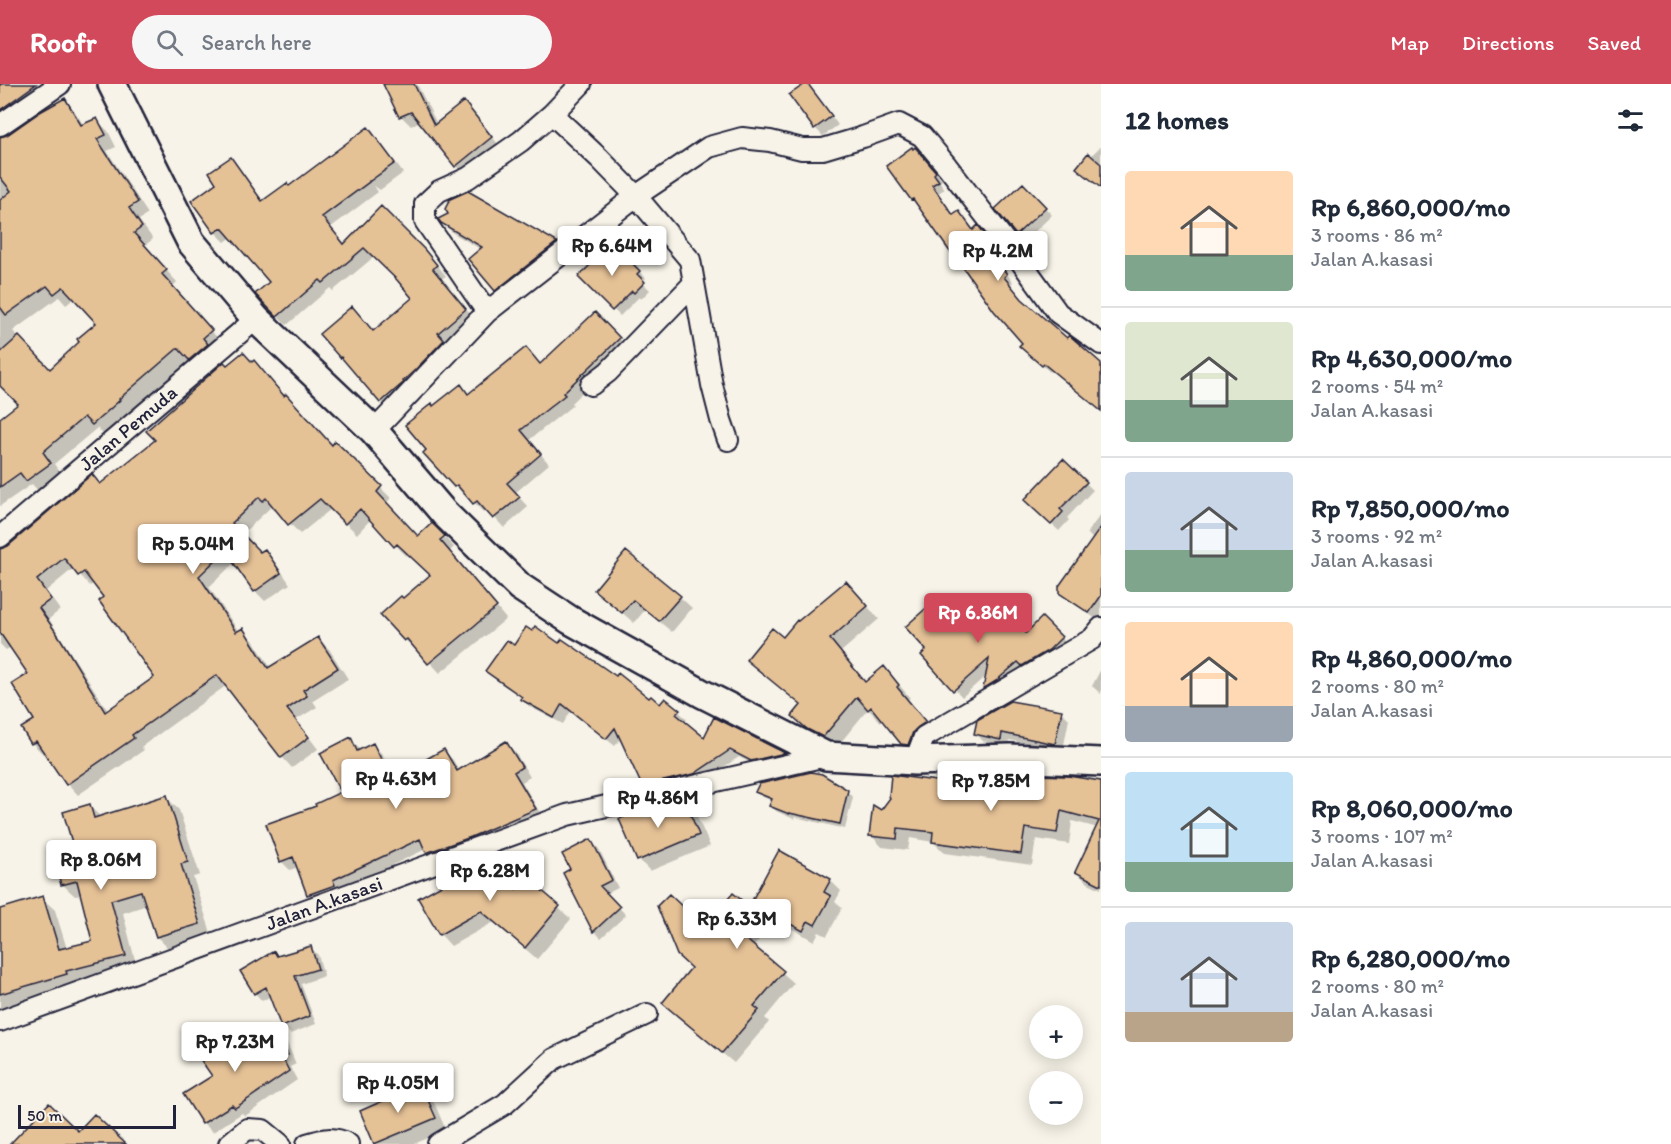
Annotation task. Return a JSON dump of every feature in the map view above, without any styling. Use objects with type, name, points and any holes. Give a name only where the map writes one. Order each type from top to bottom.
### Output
[{"type":"main road","points":[[112,84],[191,242],[256,319],[374,431],[444,513],[520,587],[570,620],[642,660],[826,756],[915,760],[1010,758],[1101,762]]},
{"type":"street","points":[[0,125],[60,84]]},
{"type":"street","points":[[487,312],[425,221],[425,204],[439,191],[468,177],[521,141],[581,84]]},
{"type":"street","points":[[552,114],[636,196],[690,260],[712,385],[728,440]]},
{"type":"street","points":[[374,431],[487,312],[636,196],[701,152],[742,138],[770,141],[802,149],[823,149],[899,124],[922,136],[1019,259],[1058,313],[1101,344]]},
{"type":"street","points":[[591,385],[608,372],[694,283]]},
{"type":"street","name":"Jalan Pemuda","points":[[0,537],[256,319]]},
{"type":"street","points":[[915,760],[924,737],[1092,639],[1101,628]]},
{"type":"street","name":"Jalan A.kasasi","points":[[0,1021],[567,815],[826,756]]},
{"type":"street","points":[[438,1144],[506,1104],[554,1059],[647,1014]]},
{"type":"street","points":[[229,1144],[247,1129],[263,1131],[280,1144]]},
{"type":"street","points":[[307,1144],[325,1138],[340,1139],[348,1144]]},
{"type":"building","points":[[0,84],[36,84],[0,110]]},
{"type":"building","points":[[383,84],[414,84],[434,125],[464,101],[492,137],[455,167],[411,112],[399,117]]},
{"type":"building","points":[[808,84],[832,116],[814,129],[789,95]]},
{"type":"building","points":[[65,98],[81,125],[97,118],[106,135],[97,139],[138,202],[129,208],[142,227],[134,233],[167,270],[162,274],[212,330],[203,338],[208,344],[189,360],[178,348],[92,425],[84,417],[43,452],[51,463],[26,481],[20,473],[0,487],[0,418],[18,404],[0,386],[0,353],[19,336],[50,369],[79,342],[77,339],[96,323],[63,287],[54,294],[47,286],[6,315],[0,307],[0,200],[11,191],[0,177],[0,137],[7,135]]},
{"type":"building","points":[[368,127],[395,163],[322,217],[344,244],[381,206],[424,249],[437,265],[433,269],[466,309],[438,333],[444,340],[402,384],[380,403],[319,334],[352,306],[373,331],[412,298],[397,280],[364,248],[323,283],[320,280],[277,317],[255,294],[269,282],[222,228],[214,233],[191,201],[216,183],[209,172],[231,157],[262,201],[287,183],[289,186]]},
{"type":"building","points":[[912,147],[913,149],[915,147],[936,172],[934,174],[939,181],[932,185],[953,215],[959,211],[973,230],[978,225],[995,248],[990,252],[1007,274],[1004,277],[1022,299],[1067,338],[1069,335],[1101,363],[1101,411],[1019,346],[1022,343],[994,311],[913,199],[911,200],[886,166]]},
{"type":"building","points":[[1088,153],[1101,164],[1101,188],[1076,168]]},
{"type":"building","points":[[1023,183],[1046,207],[1016,235],[995,209]]},
{"type":"building","points":[[468,191],[557,242],[495,291],[468,259],[482,247],[438,219],[448,214],[445,209],[450,199]]},
{"type":"building","points":[[612,243],[640,271],[637,274],[645,282],[634,293],[632,291],[612,311],[578,277]]},
{"type":"building","points":[[595,312],[620,338],[563,393],[565,395],[521,430],[541,454],[507,483],[520,497],[493,519],[477,501],[473,504],[457,485],[454,487],[423,453],[426,450],[405,425],[432,403],[433,406],[461,384],[468,394],[526,347],[540,364]]},
{"type":"building","points":[[243,352],[252,362],[254,360],[284,396],[286,394],[332,445],[335,441],[382,486],[377,492],[418,536],[432,523],[445,536],[440,540],[497,607],[428,664],[407,639],[404,641],[380,615],[430,575],[397,544],[394,547],[360,509],[345,524],[320,499],[288,525],[266,498],[263,501],[259,497],[232,523],[260,552],[265,549],[281,573],[254,592],[225,551],[199,576],[236,632],[243,628],[268,668],[318,637],[338,668],[303,690],[307,696],[287,709],[309,737],[281,758],[217,675],[132,735],[134,738],[66,785],[36,741],[31,744],[21,728],[34,720],[12,684],[28,674],[0,633],[0,549],[8,546],[92,474],[100,484],[155,440],[146,431],[224,362],[227,365]],"holes":[[[64,558],[78,576],[84,572],[103,597],[99,601],[154,677],[105,712],[39,608],[51,599],[37,580]]]},
{"type":"building","points":[[1063,459],[1087,482],[1060,509],[1063,512],[1051,525],[1024,500]]},
{"type":"building","points":[[1101,527],[1101,596],[1089,613],[1059,593],[1059,586]]},
{"type":"building","points":[[626,551],[681,596],[659,621],[633,600],[622,613],[594,590]]},
{"type":"building","points":[[846,581],[868,606],[830,639],[865,682],[884,666],[899,685],[897,687],[926,722],[913,732],[908,745],[901,744],[871,707],[868,710],[857,697],[823,737],[807,729],[792,716],[801,705],[746,660],[772,628],[783,637],[797,620]]},
{"type":"building","points":[[933,602],[954,625],[978,604],[996,624],[1005,614],[1026,633],[1042,617],[1062,637],[1049,650],[1022,666],[1018,662],[983,689],[989,659],[953,691],[921,655],[926,650],[905,627]]},
{"type":"building","points":[[535,626],[559,643],[562,639],[616,676],[618,673],[649,698],[651,696],[660,704],[665,698],[680,710],[676,714],[704,737],[714,717],[785,753],[751,761],[730,750],[694,774],[642,786],[615,728],[606,739],[562,704],[554,718],[520,699],[522,697],[485,671],[507,640],[514,645],[526,627],[532,631]]},
{"type":"building","points":[[1010,701],[1062,710],[1055,744],[1002,733],[1001,740],[974,734],[977,720]]},
{"type":"building","points":[[351,737],[357,751],[373,743],[391,779],[444,749],[457,771],[506,741],[522,767],[514,772],[536,809],[471,837],[426,853],[420,839],[333,880],[335,885],[307,895],[293,857],[280,862],[266,824],[316,806],[315,804],[341,792],[320,753]]},
{"type":"building","points":[[811,772],[822,774],[848,790],[840,824],[789,814],[769,806],[772,799],[755,792],[759,784]]},
{"type":"building","points":[[891,775],[937,781],[936,776],[953,776],[1033,787],[1035,775],[1068,776],[1101,781],[1101,885],[1075,872],[1099,821],[1061,811],[1057,833],[1025,828],[1021,854],[932,842],[933,832],[898,828],[897,839],[869,836],[873,805],[881,810],[890,798]]},
{"type":"building","points":[[167,795],[188,862],[181,864],[200,924],[156,937],[141,891],[111,900],[126,956],[66,971],[67,974],[0,994],[0,909],[43,896],[59,949],[92,941],[77,881],[61,885],[52,851],[73,846],[63,812],[90,804],[94,818]]},
{"type":"building","points":[[685,801],[699,835],[637,861],[619,819],[638,811]]},
{"type":"building","points":[[591,839],[612,880],[600,886],[620,907],[593,932],[563,873],[570,869],[562,854]]},
{"type":"building","points":[[779,850],[831,879],[824,892],[831,896],[815,925],[808,921],[803,931],[765,910],[742,936],[784,971],[754,1006],[759,1010],[722,1053],[662,1003],[691,968],[677,955],[657,906],[669,894],[704,927],[733,893],[749,906]]},
{"type":"building","points":[[497,854],[516,889],[526,877],[560,906],[525,948],[481,911],[439,935],[418,898]]},
{"type":"building","points":[[311,946],[318,969],[295,976],[310,1016],[281,1027],[266,987],[254,994],[240,971],[274,951],[277,956]]},
{"type":"building","points":[[219,1031],[233,1051],[278,1032],[288,1055],[282,1057],[289,1071],[235,1108],[232,1105],[202,1124],[183,1094],[212,1076],[193,1049]]},
{"type":"building","points":[[421,1084],[436,1118],[374,1144],[360,1111]]},
{"type":"building","points":[[49,1103],[78,1131],[94,1114],[126,1144],[10,1144]]}]
